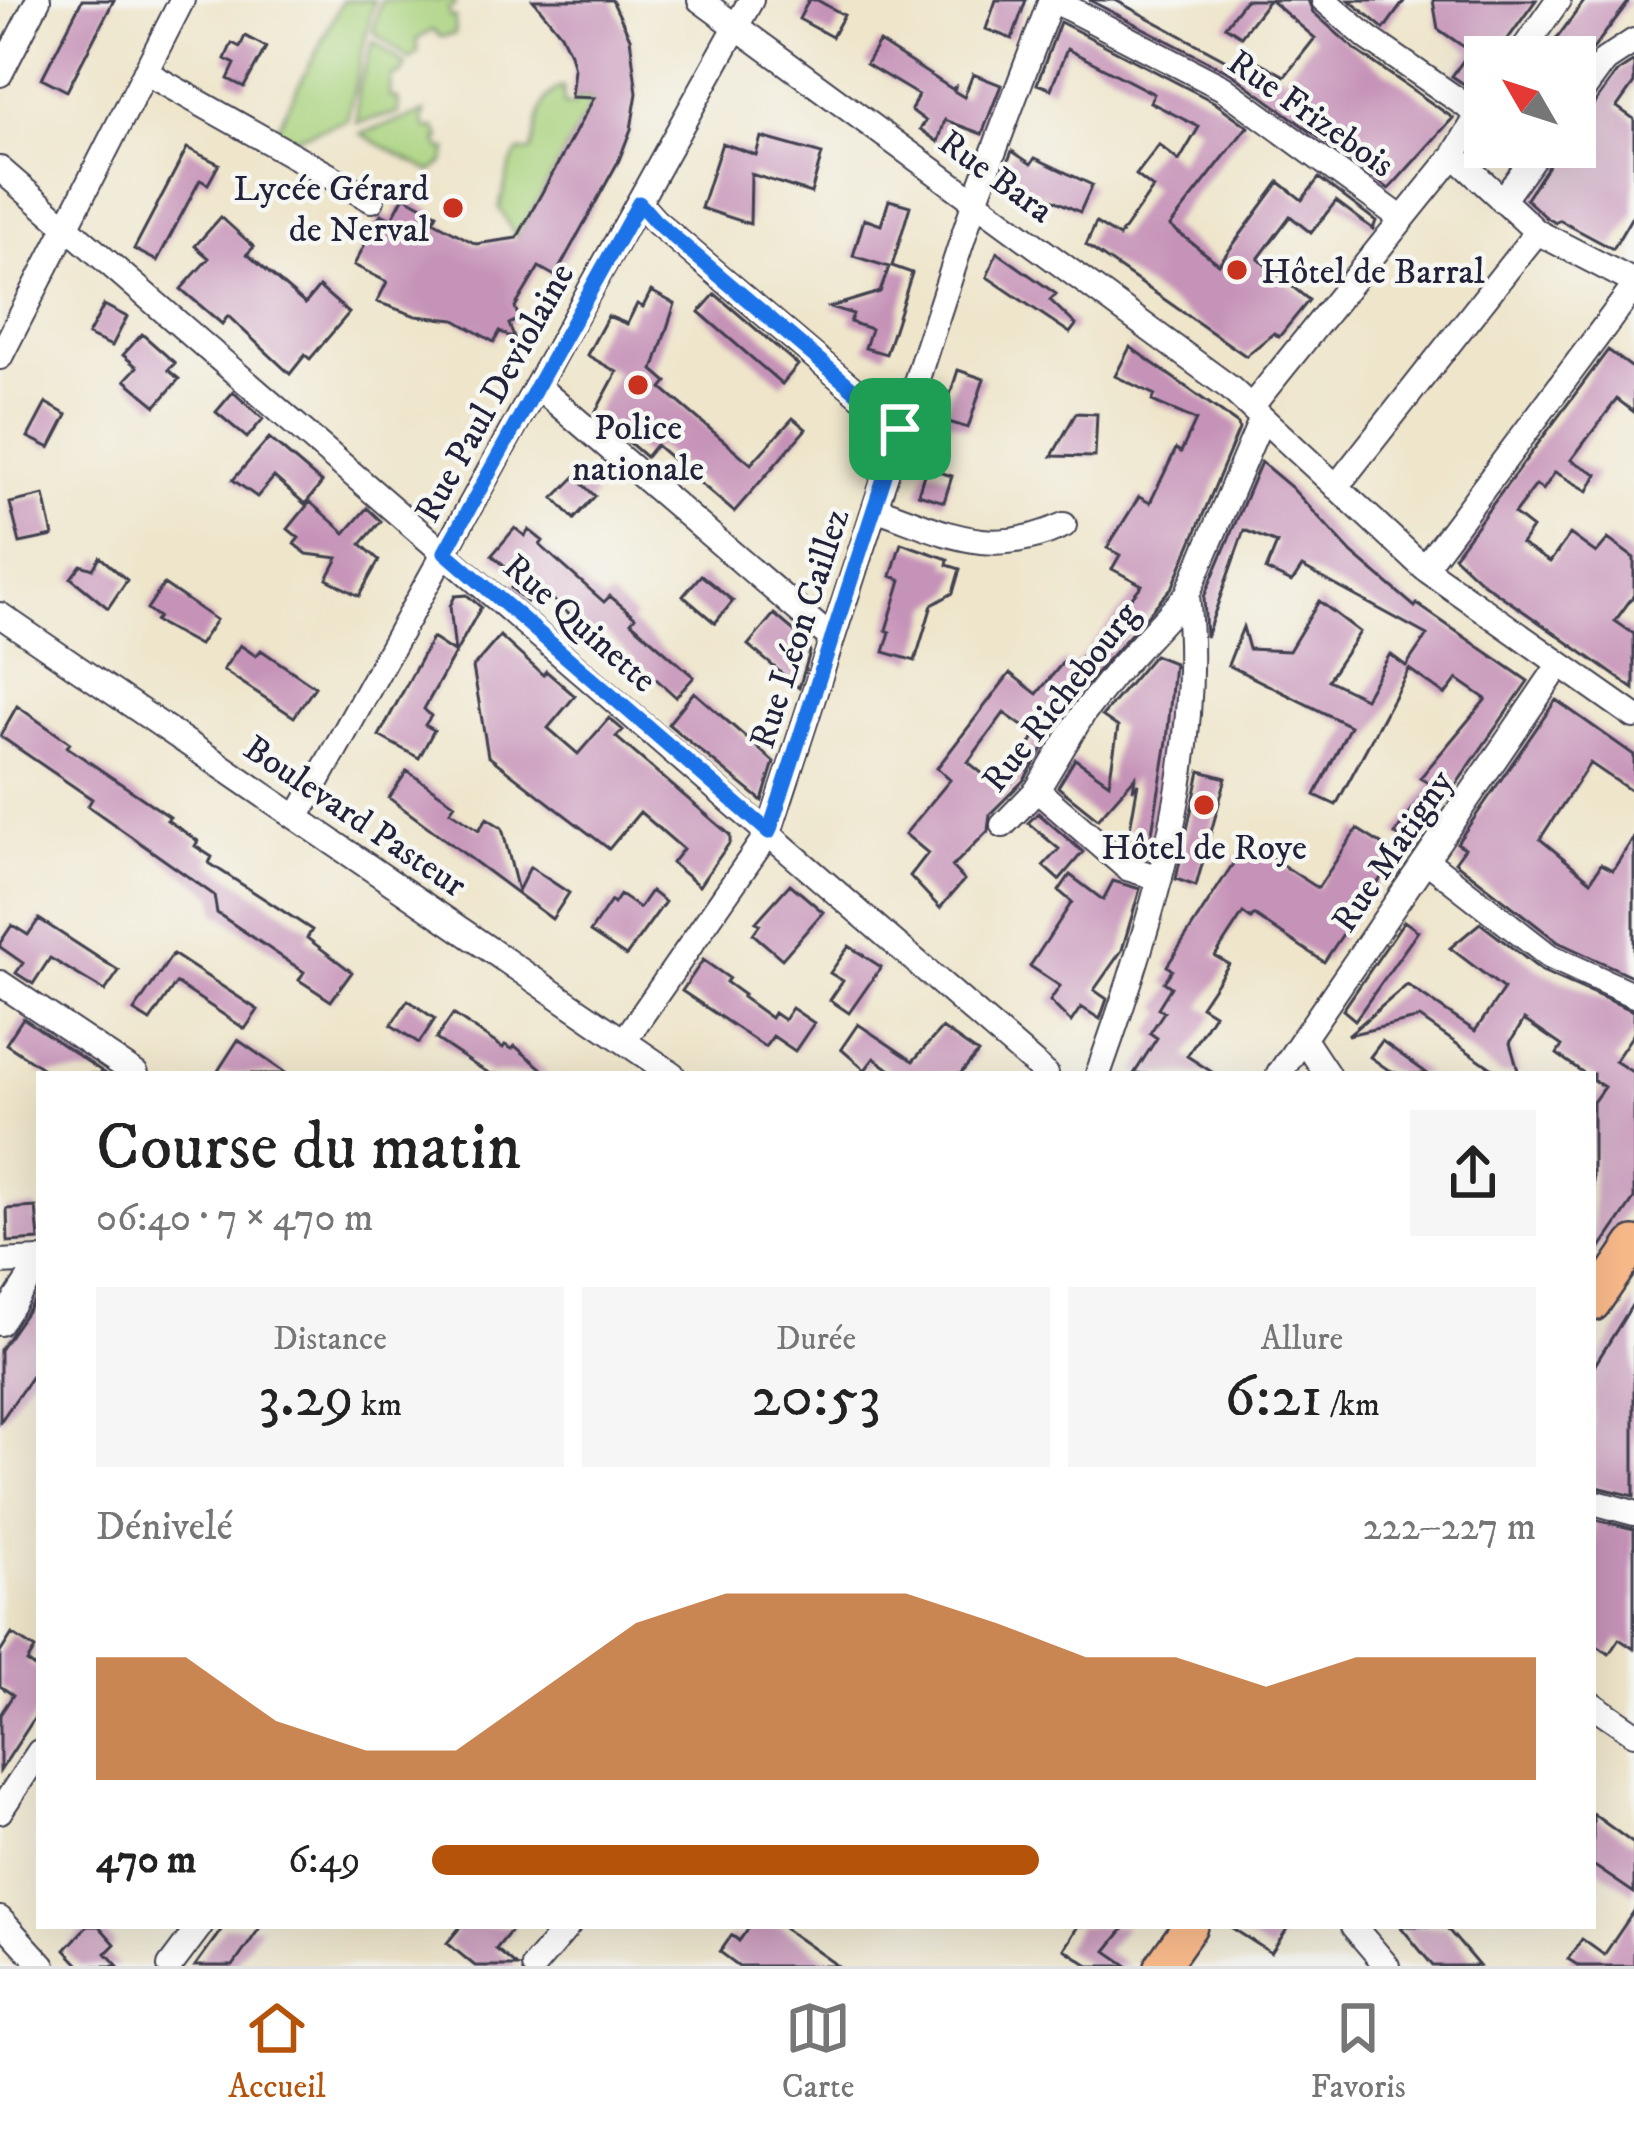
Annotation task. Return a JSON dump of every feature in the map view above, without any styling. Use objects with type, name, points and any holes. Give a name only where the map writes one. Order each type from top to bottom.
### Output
[{"type":"main road","points":[[1596,1300],[1634,1244]]},
{"type":"main road","points":[[1162,1966],[1188,1929]]},
{"type":"street","points":[[0,74],[38,0]]},
{"type":"street","points":[[0,357],[182,0]]},
{"type":"street","name":"Rue Bara","points":[[700,0],[1257,413],[1424,568],[1634,716]]},
{"type":"street","name":"Rue Paul Deviolaine","points":[[296,818],[752,0]]},
{"type":"street","name":"Rue Frizebois","points":[[974,204],[1052,0],[1223,88],[1401,218]]},
{"type":"street","points":[[1324,0],[1368,38],[1464,98]]},
{"type":"street","points":[[1533,36],[1558,0]]},
{"type":"street","points":[[1596,73],[1606,60],[1634,41]]},
{"type":"street","points":[[145,72],[372,200]]},
{"type":"street","name":"Rue Richebourg","points":[[1003,825],[1037,790],[1084,712],[1187,595],[1257,413],[1464,138]]},
{"type":"street","points":[[1424,568],[1634,285],[1537,232],[1454,155]]},
{"type":"street","points":[[1502,201],[1526,168]]},
{"type":"street","name":"Rue Quinette","points":[[0,169],[1043,1071]]},
{"type":"street","points":[[639,203],[900,429]]},
{"type":"street","name":"Rue Léon Caillez","points":[[624,1041],[769,832],[974,204]]},
{"type":"street","points":[[1336,487],[1537,232]]},
{"type":"street","points":[[537,386],[832,639]]},
{"type":"street","points":[[874,508],[993,544],[1064,525]]},
{"type":"street","points":[[1099,1071],[1160,878],[1183,755],[1193,652],[1187,595]]},
{"type":"street","name":"Boulevard Pasteur","points":[[0,615],[668,1071]]},
{"type":"street","name":"Rue Matigny","points":[[1281,1071],[1560,664]]},
{"type":"street","points":[[1037,790],[1127,868],[1160,878]]},
{"type":"street","points":[[1427,861],[1549,956],[1634,995]]},
{"type":"street","points":[[0,983],[132,1071]]},
{"type":"street","points":[[1305,1040],[1326,1071]]},
{"type":"street","points":[[0,1262],[36,1262]]},
{"type":"street","points":[[0,1323],[36,1267]]},
{"type":"street","points":[[1596,1503],[1634,1514]]},
{"type":"street","points":[[1596,1707],[1634,1733]]},
{"type":"street","points":[[0,1811],[36,1757]]},
{"type":"street","points":[[0,1919],[44,1966]]},
{"type":"street","points":[[170,1966],[198,1929]]},
{"type":"street","points":[[534,1966],[565,1929]]},
{"type":"street","points":[[1356,1929],[1387,1966]]},
{"type":"green space","points":[[343,0],[374,0],[347,120],[288,140],[275,132]]},
{"type":"green space","points":[[381,0],[454,0],[455,6],[448,9],[450,17],[455,17],[455,34],[441,37],[432,30],[416,40],[418,52],[410,59],[373,32]]},
{"type":"green space","points":[[373,41],[406,65],[401,74],[391,77],[390,97],[398,99],[399,113],[357,123],[358,90]]},
{"type":"green space","points":[[563,87],[564,105],[574,105],[578,97],[594,99],[517,238],[499,208],[509,171],[519,152],[531,151],[543,105]]},
{"type":"green space","points":[[425,112],[423,122],[428,129],[435,128],[441,149],[448,149],[444,162],[431,172],[360,134]]},
{"type":"building","points":[[82,0],[114,0],[67,91],[42,78]]},
{"type":"building","points":[[533,0],[612,0],[630,38],[637,93],[619,160],[555,276],[539,267],[515,307],[519,319],[509,324],[515,340],[500,331],[494,342],[455,320],[416,316],[377,302],[387,282],[354,265],[381,214],[392,219],[404,196],[437,214],[433,221],[476,244],[517,238],[594,98],[571,97],[574,69],[570,53]]},
{"type":"building","points":[[809,0],[844,15],[832,37],[799,19]]},
{"type":"building","points":[[996,0],[1026,0],[1012,39],[986,29]]},
{"type":"building","points":[[1089,0],[1115,0],[1241,68],[1248,56],[1285,76],[1315,38],[1270,0],[1308,0],[1313,12],[1357,51],[1453,118],[1389,189],[1232,74]]},
{"type":"building","points":[[1245,0],[1269,0],[1241,36],[1225,26]]},
{"type":"building","points":[[1349,0],[1405,0],[1384,29]]},
{"type":"building","points":[[1433,0],[1536,0],[1510,36],[1464,36],[1464,47],[1438,29]]},
{"type":"building","points":[[1585,0],[1630,0],[1596,45],[1596,36],[1558,36]]},
{"type":"building","points":[[1060,22],[1214,102],[1250,128],[1170,226],[1219,264],[1279,182],[1302,200],[1319,178],[1376,221],[1373,229],[1336,201],[1311,233],[1290,216],[1258,259],[1309,300],[1279,337],[1274,333],[1246,356],[1086,245],[1096,223],[1119,237],[1153,188],[1136,175],[1159,145],[1179,161],[1199,127],[1150,102],[1154,94],[1067,49],[1051,89],[1037,84]]},
{"type":"building","points":[[245,36],[266,47],[244,87],[228,79],[235,64],[225,59],[232,43],[240,47]]},
{"type":"building","points":[[879,42],[964,97],[973,74],[1001,85],[982,134],[945,120],[938,142],[920,129],[926,121],[911,110],[918,95],[866,64]]},
{"type":"building","points":[[1464,59],[1464,84],[1452,76]]},
{"type":"building","points":[[1634,61],[1634,83],[1617,107],[1634,119],[1634,213],[1613,249],[1547,218],[1526,199],[1546,168],[1596,168],[1596,101],[1617,72]]},
{"type":"building","points":[[761,137],[822,154],[811,193],[751,174],[750,224],[701,208],[722,143],[756,155]]},
{"type":"building","points":[[187,148],[219,164],[208,184],[200,180],[157,261],[134,249]]},
{"type":"building","points":[[1012,151],[1031,164],[1035,158],[1092,185],[1080,212],[1039,193],[1035,202],[1001,179]]},
{"type":"building","points":[[889,200],[910,206],[892,266],[912,273],[886,354],[865,348],[871,329],[850,322],[853,314],[830,307],[880,292],[889,267],[853,256],[864,219],[881,225]]},
{"type":"building","points":[[221,217],[254,247],[247,254],[305,304],[319,287],[349,313],[310,359],[305,355],[290,374],[228,316],[222,324],[181,289],[209,258],[195,246]]},
{"type":"building","points":[[997,252],[1056,294],[1050,300],[1076,325],[1070,333],[987,277]]},
{"type":"building","name":"Police nationale","points":[[651,291],[675,304],[653,370],[667,382],[662,388],[751,464],[793,418],[806,429],[734,512],[656,445],[646,457],[595,413],[617,372],[587,355],[608,316],[627,324],[637,304],[643,307]]},
{"type":"building","points":[[715,294],[798,365],[782,384],[699,312]]},
{"type":"building","points":[[104,305],[127,317],[112,346],[88,335]]},
{"type":"building","points":[[142,334],[175,363],[168,370],[179,379],[156,406],[125,380],[137,367],[123,355]]},
{"type":"building","points":[[1130,347],[1239,429],[1173,586],[1071,702],[1024,780],[990,814],[988,831],[952,867],[964,880],[940,908],[910,876],[928,853],[905,834],[950,780],[937,768],[1010,673],[1037,694],[1064,661],[1072,668],[1142,585],[1112,569],[1120,555],[1107,548],[1139,497],[1150,503],[1196,420],[1152,401],[1155,395],[1115,376]],"holes":[[[1004,713],[1035,735],[1000,788],[968,762]]]},
{"type":"building","points":[[1608,350],[1634,369],[1634,412],[1617,399],[1571,460],[1597,474],[1588,491],[1555,472],[1543,490],[1536,485],[1514,514],[1532,528],[1521,544],[1550,562],[1570,534],[1596,553],[1608,539],[1634,558],[1634,595],[1615,621],[1634,634],[1634,689],[1483,583],[1454,556]]},
{"type":"building","points":[[958,370],[984,379],[968,428],[942,420]]},
{"type":"building","points":[[233,392],[263,419],[247,438],[216,412]]},
{"type":"building","points":[[46,403],[67,415],[50,448],[28,437]]},
{"type":"building","points":[[1076,413],[1097,414],[1095,457],[1052,456]]},
{"type":"building","points":[[269,438],[322,483],[305,504],[274,477],[257,497],[233,480]]},
{"type":"building","points":[[1261,462],[1352,553],[1415,607],[1417,604],[1528,681],[1415,844],[1395,834],[1430,784],[1420,778],[1486,699],[1457,679],[1445,695],[1409,669],[1336,805],[1315,795],[1350,726],[1228,665],[1243,627],[1249,649],[1289,651],[1319,601],[1360,632],[1328,680],[1365,698],[1390,654],[1406,666],[1427,635],[1302,567],[1292,582],[1266,570],[1277,543],[1244,530],[1206,637],[1204,597]]},
{"type":"building","points":[[926,468],[952,476],[944,502],[918,494]]},
{"type":"building","points":[[575,477],[595,496],[574,519],[554,498]]},
{"type":"building","points":[[44,495],[53,536],[20,543],[10,503]]},
{"type":"building","points":[[310,502],[345,533],[367,508],[381,521],[361,544],[379,560],[359,596],[327,579],[338,558],[307,554],[294,544],[299,538],[288,529]]},
{"type":"building","points":[[515,528],[525,536],[529,530],[543,541],[540,545],[604,602],[610,596],[635,617],[631,622],[694,677],[676,697],[602,630],[595,638],[551,598],[547,603],[535,593],[527,602],[511,588],[519,578],[492,555]]},
{"type":"building","points":[[901,543],[948,559],[947,565],[960,569],[953,593],[932,605],[915,661],[884,652],[901,580],[891,576]]},
{"type":"building","points":[[100,557],[127,580],[108,608],[71,578],[81,565],[93,569]]},
{"type":"building","points":[[701,575],[733,601],[715,623],[683,596]]},
{"type":"building","points":[[164,584],[216,620],[199,645],[155,621],[158,617],[147,609]]},
{"type":"building","points":[[467,595],[481,607],[424,709],[431,716],[425,725],[434,730],[419,758],[379,736],[432,638],[455,653],[450,606],[455,596]]},
{"type":"building","points":[[774,614],[806,641],[810,652],[799,688],[748,645]]},
{"type":"building","points":[[500,636],[575,696],[548,728],[578,754],[609,718],[623,730],[616,737],[730,835],[730,842],[699,886],[672,863],[683,849],[640,812],[609,849],[488,756],[473,667]]},
{"type":"building","points":[[240,645],[256,656],[261,650],[315,687],[294,717],[223,670]]},
{"type":"building","points":[[1154,655],[1174,663],[1148,857],[1127,846],[1138,783],[1133,790],[1135,777],[1098,819],[1058,787],[1075,759],[1109,783],[1118,727],[1102,716]]},
{"type":"building","points":[[694,692],[774,762],[762,801],[668,724]]},
{"type":"building","points":[[1556,700],[1634,755],[1634,793],[1590,763],[1540,839],[1591,881],[1601,864],[1613,870],[1634,837],[1634,977],[1558,942],[1455,862],[1465,848],[1457,843]]},
{"type":"building","points":[[17,706],[70,743],[67,747],[170,817],[167,820],[212,857],[209,863],[312,930],[307,938],[352,972],[331,1001],[299,980],[304,972],[217,913],[214,895],[88,806],[92,799],[0,736]]},
{"type":"building","points":[[407,771],[455,804],[450,811],[479,830],[487,818],[502,828],[518,891],[530,867],[569,893],[552,919],[389,798]]},
{"type":"building","name":"Hôtel de Roye","points":[[1200,771],[1226,778],[1196,886],[1176,879]]},
{"type":"building","points":[[1038,813],[1083,852],[1059,880],[1043,866],[1059,849],[1028,823]]},
{"type":"building","points":[[1357,829],[1397,854],[1324,962],[1254,915],[1251,919],[1243,913],[1215,956],[1229,964],[1201,1006],[1214,1014],[1187,1056],[1210,1071],[1136,1071],[1157,1038],[1150,1033],[1164,1012],[1158,1008],[1171,987],[1164,982],[1172,970],[1167,966],[1247,842],[1318,888]]},
{"type":"building","points":[[1070,875],[1103,900],[1113,881],[1140,889],[1122,950],[1094,990],[1107,999],[1100,1019],[1081,1007],[1071,1022],[1050,1001],[1060,986],[1030,966],[1072,902],[1059,891]]},
{"type":"building","points":[[790,884],[823,912],[782,959],[753,934],[760,924],[756,922]]},
{"type":"building","points":[[651,891],[665,902],[626,956],[590,932],[611,901],[614,904],[620,895],[639,908]]},
{"type":"building","points":[[39,919],[119,971],[105,991],[50,958],[33,984],[16,973],[23,963],[0,943],[12,925],[28,935]]},
{"type":"building","points":[[1404,921],[1418,931],[1355,1020],[1343,1010]]},
{"type":"building","points":[[1480,923],[1542,971],[1634,1011],[1634,1033],[1615,1061],[1634,1073],[1634,1199],[1596,1255],[1596,1098],[1604,1087],[1596,1082],[1596,1071],[1581,1071],[1557,1054],[1562,1046],[1524,1020],[1510,1043],[1518,1071],[1496,1071],[1420,1018],[1348,1035],[1407,985],[1475,1031],[1504,989],[1450,948]]},
{"type":"building","points":[[849,946],[881,967],[849,1013],[830,1000],[843,981],[830,973]]},
{"type":"building","points":[[173,954],[258,1010],[245,1029],[176,983],[150,1021],[134,1011]]},
{"type":"building","points":[[703,960],[771,1018],[774,1013],[784,1020],[792,1008],[814,1023],[795,1051],[773,1036],[765,1047],[682,991]]},
{"type":"building","points":[[408,1000],[435,1019],[419,1043],[391,1025]]},
{"type":"building","points":[[453,1014],[503,1048],[515,1046],[544,1071],[486,1071],[436,1039]]},
{"type":"building","points":[[23,1018],[102,1071],[40,1071],[6,1044]]},
{"type":"building","points":[[858,1024],[913,1061],[942,1028],[978,1053],[963,1071],[892,1071],[874,1058],[865,1070],[841,1049]]},
{"type":"building","points":[[238,1040],[283,1071],[218,1071]]},
{"type":"building","points":[[1382,1041],[1424,1071],[1392,1071],[1370,1057]]},
{"type":"building","points":[[36,1207],[36,1240],[8,1242],[7,1209]]},
{"type":"building","points":[[36,1298],[36,1370],[0,1422],[0,1350]]},
{"type":"building","points":[[1634,1302],[1634,1496],[1596,1487],[1596,1363]]},
{"type":"building","points":[[1596,1520],[1634,1529],[1634,1649],[1619,1639],[1609,1654],[1596,1645]]},
{"type":"building","points":[[12,1634],[35,1649],[27,1662],[36,1668],[36,1716],[0,1771],[0,1715],[13,1695],[0,1686],[0,1653]]},
{"type":"building","points":[[1596,1816],[1634,1844],[1634,1893],[1596,1867]]},
{"type":"building","points":[[1634,1911],[1634,1966],[1579,1966],[1568,1959],[1582,1939],[1604,1955]]},
{"type":"building","points":[[84,1929],[102,1929],[115,1944],[106,1953],[118,1966],[80,1966],[65,1950]]},
{"type":"building","points":[[222,1929],[259,1929],[233,1966],[195,1966]]},
{"type":"building","points":[[459,1929],[513,1929],[496,1949],[517,1966],[475,1966],[447,1943]]},
{"type":"building","points":[[748,1929],[785,1929],[838,1966],[739,1966],[720,1952],[732,1935],[739,1941]]},
{"type":"building","points":[[1076,1929],[1124,1929],[1106,1951],[1128,1966],[1090,1966],[1064,1949]]},
{"type":"building","points":[[1234,1929],[1287,1929],[1271,1953]]},
{"type":"building","points":[[1402,1929],[1448,1929],[1479,1966],[1433,1966]]},
{"type":"place","name":"Lycée Gérard de Nerval","points":[[453,208]]},
{"type":"place","name":"Hôtel de Barral","points":[[1237,270]]},
{"type":"place","name":"Police nationale","points":[[638,385]]},
{"type":"place","name":"Hôtel de Roye","points":[[1204,805]]},
{"type":"route","points":[[639,203],[900,429],[769,832],[445,552],[639,203]]}]
